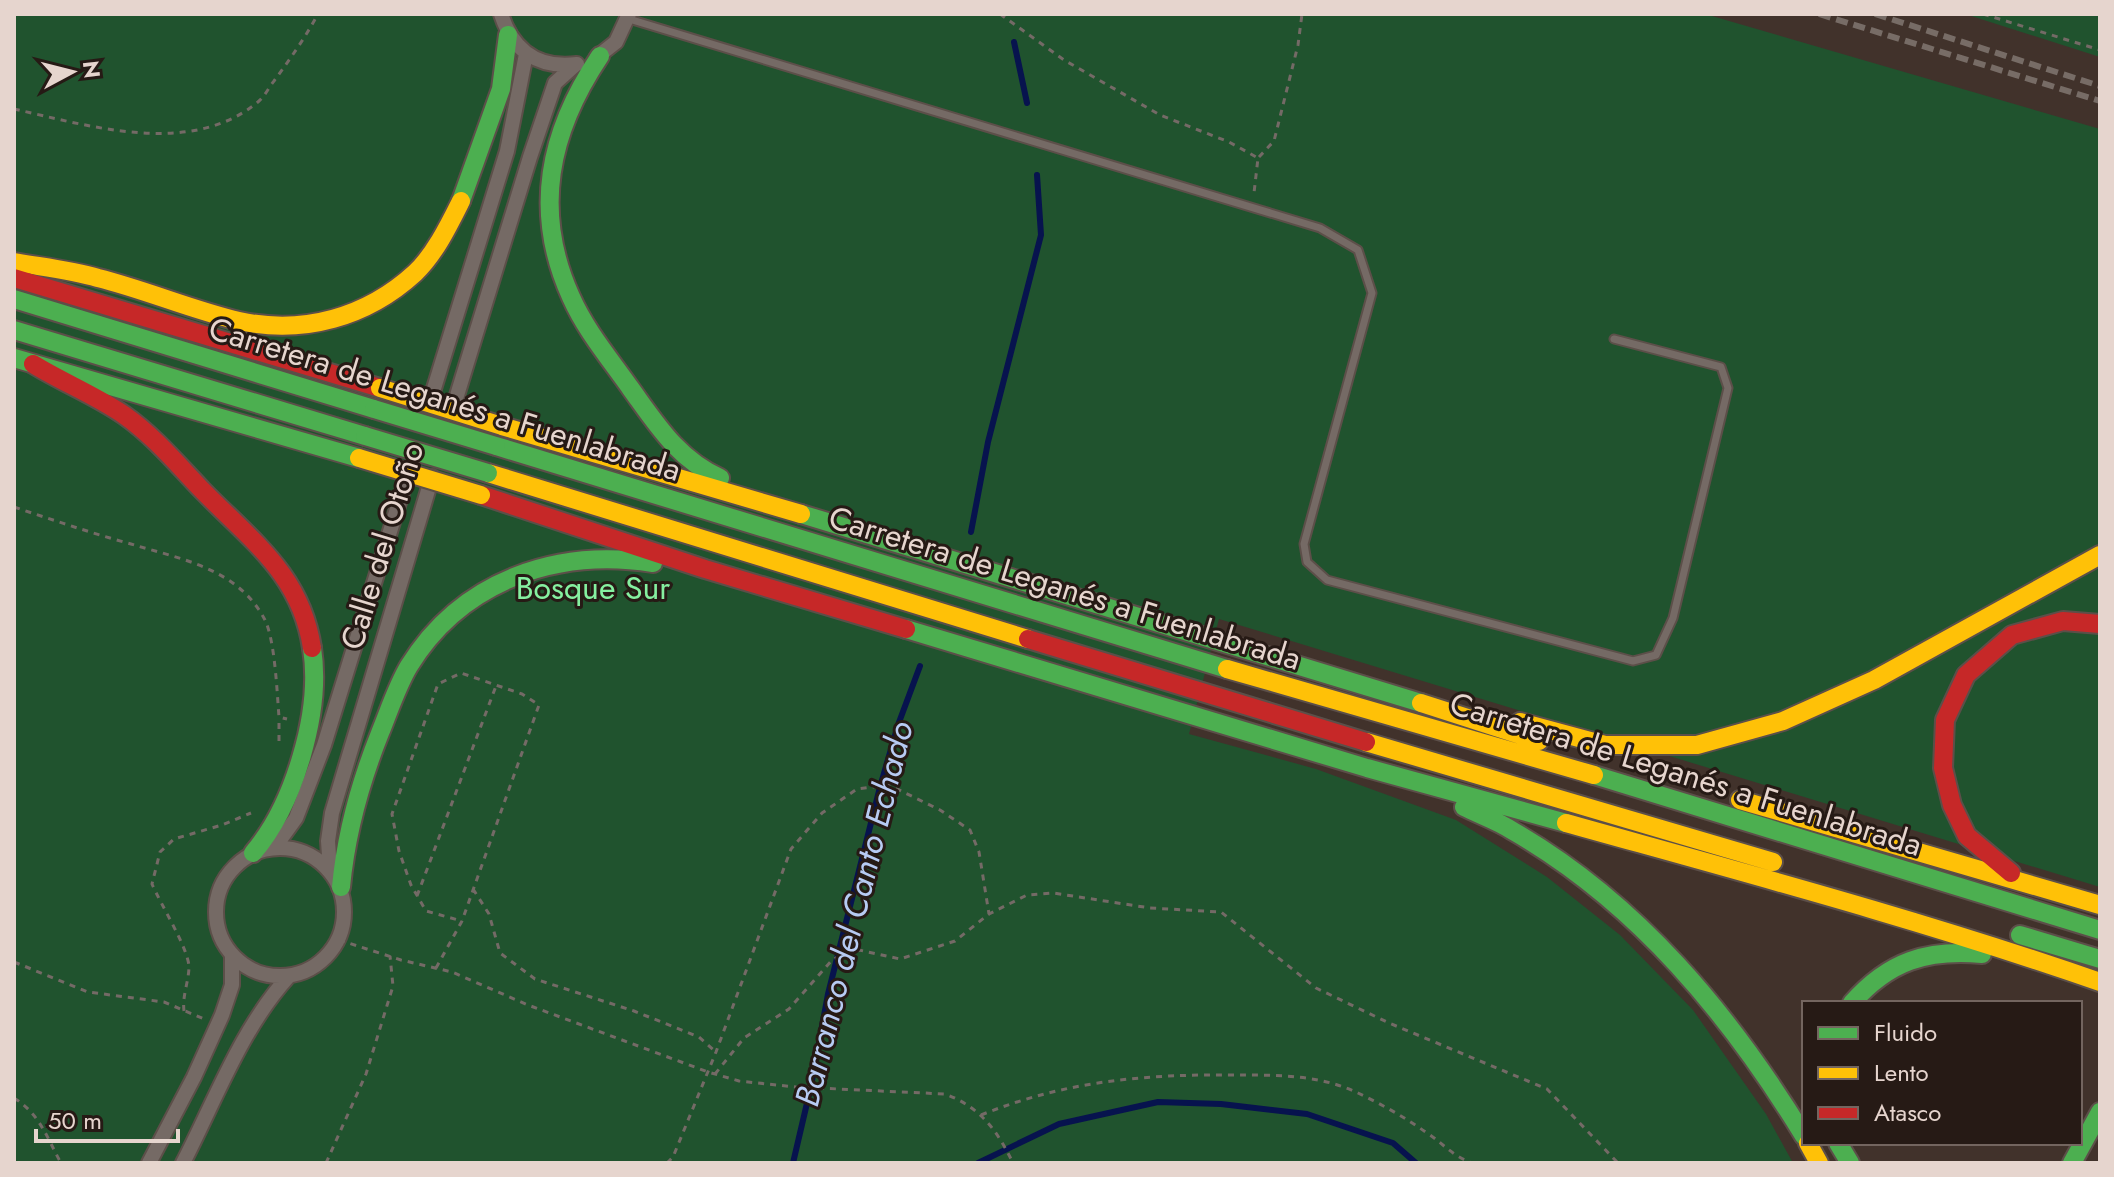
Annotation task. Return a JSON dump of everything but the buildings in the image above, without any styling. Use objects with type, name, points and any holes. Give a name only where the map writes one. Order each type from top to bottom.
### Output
[{"type":"highway","points":[[14,262],[96,277],[240,321],[289,327],[333,321],[382,299],[417,271],[447,230],[468,187],[501,89],[508,35]]},
{"type":"highway","points":[[600,56],[570,102],[551,163],[548,202],[555,251],[571,297],[598,343],[665,438],[689,461],[715,477],[1063,590]]},
{"type":"highway","points":[[14,278],[502,426],[1063,590],[1289,659],[1604,762],[2100,905]]},
{"type":"highway","name":"Carretera de Leganés a Fuenlabrada","points":[[14,299],[1276,684],[1599,777],[2100,930]]},
{"type":"highway","name":"Carretera de Leganés a Fuenlabrada","points":[[14,330],[826,575],[1269,714],[2100,959]]},
{"type":"highway","points":[[14,358],[359,458],[705,569],[1367,768],[1791,886],[2003,949],[2100,982]]},
{"type":"highway","points":[[33,364],[114,408],[144,430],[274,563],[296,594],[307,620],[316,665],[313,699],[305,740],[280,816],[268,837],[253,853]]},
{"type":"highway","points":[[1289,659],[1605,745],[1697,745],[1783,721],[1874,680],[2100,555]]},
{"type":"highway","points":[[341,887],[344,847],[368,761],[409,665],[449,616],[498,583],[543,566],[593,558],[705,569]]},
{"type":"highway","points":[[2017,879],[1967,836],[1952,805],[1943,768],[1945,720],[1966,675],[2012,635],[2063,621],[2100,624]]},
{"type":"highway","points":[[1367,768],[1462,805],[1517,833],[1614,904],[1694,980],[1719,1010],[1762,1067],[1802,1133]]},
{"type":"highway","points":[[1854,1001],[1873,980],[1903,961],[1941,952],[2000,957],[2100,982]]},
{"type":"highway","points":[[2082,1145],[2100,1112]]},
{"type":"highway","points":[[2093,1163],[2100,1139]]},
{"type":"highway","points":[[1809,1145],[1819,1163]]},
{"type":"highway","points":[[1839,1145],[1850,1163]]},
{"type":"highway","points":[[2072,1163],[2082,1145]]},
{"type":"street","points":[[501,14],[508,35],[526,54],[548,64],[575,65],[600,56],[616,42],[629,16]]},
{"type":"street","name":"Calle del Otoño","points":[[275,847],[296,818],[324,745],[507,151],[526,54]]},
{"type":"street","name":"Calle del Otoño","points":[[330,870],[328,841],[332,813],[352,740],[530,157],[555,83],[575,65]]},
{"type":"street","points":[[275,847],[310,854],[330,870],[341,887],[344,928],[333,952],[310,971],[288,977],[267,976],[251,970],[232,956],[221,938],[216,916],[220,888],[236,865],[253,853],[275,847]]},
{"type":"street","points":[[149,1163],[222,1015],[232,985],[232,956]]},
{"type":"street","points":[[183,1163],[250,1029],[268,1000],[288,977]]},
{"type":"lane","points":[[629,16],[1320,228],[1358,250],[1372,293],[1304,544],[1307,562],[1327,580],[1633,661],[1656,655],[1673,618],[1728,388],[1721,367],[1614,339]]},
{"type":"path","points":[[14,109],[96,127],[162,134],[203,129],[259,101],[301,45],[318,14]]},
{"type":"path","points":[[1000,14],[1064,60],[1160,115],[1229,142],[1258,158]]},
{"type":"path","points":[[1252,208],[1258,158],[1274,141],[1298,45],[1302,14]]},
{"type":"path","points":[[1983,14],[2100,50]]},
{"type":"path","points":[[14,507],[132,545],[186,558],[226,578],[252,602],[266,622],[275,673],[279,752]]},
{"type":"path","points":[[436,968],[462,921],[539,705],[522,694],[461,673],[438,684],[392,814],[399,851],[411,885],[426,911],[462,921]]},
{"type":"path","points":[[417,896],[496,685]]},
{"type":"path","points":[[279,717],[288,720],[305,740]]},
{"type":"path","points":[[667,1163],[673,1157],[716,1052],[791,849],[822,813],[857,789],[889,785],[940,810],[970,830],[979,852],[989,914]]},
{"type":"path","points":[[184,1011],[189,965],[152,884],[160,852],[174,839],[257,811]]},
{"type":"path","points":[[473,889],[489,914],[500,953],[535,979],[634,1011],[699,1037],[716,1052]]},
{"type":"path","points":[[715,1074],[744,1038],[789,1009],[833,959],[859,950],[900,959],[955,941],[989,914],[1027,895],[1053,893],[1150,908],[1221,912],[1316,988],[1389,1023],[1547,1089],[1618,1163]]},
{"type":"path","points":[[339,940],[452,972],[528,1005],[739,1081],[945,1094],[965,1101],[981,1115],[1013,1163]]},
{"type":"path","points":[[326,1163],[366,1074],[389,1001],[393,986],[390,956]]},
{"type":"path","points":[[14,962],[88,992],[164,1002],[206,1020]]},
{"type":"path","points":[[981,1115],[1014,1102],[1107,1079],[1171,1074],[1295,1075],[1356,1092],[1428,1133],[1454,1156],[1472,1163]]},
{"type":"path","points":[[14,1098],[39,1120],[61,1163]]},
{"type":"green space","name":"Bosque Sur","points":[[14,14],[1705,14],[2100,129],[2100,887],[1219,619],[1189,734],[1316,769],[1456,820],[1547,877],[1620,935],[1693,1010],[1766,1114],[1793,1163],[14,1163]]},
{"type":"green space","points":[[1965,14],[2100,14],[2100,57]]},
{"type":"waterway","name":"Barranco del Canto Echado","points":[[1014,42],[1027,103]]},
{"type":"waterway","name":"Barranco del Canto Echado","points":[[971,532],[988,442],[1041,235],[1037,175]]},
{"type":"waterway","name":"Barranco del Canto Echado","points":[[793,1163],[828,994],[880,787],[920,666]]},
{"type":"waterway","points":[[978,1163],[1059,1124],[1158,1102],[1221,1104],[1307,1114],[1393,1143],[1416,1163]]},
{"type":"railway","points":[[1819,14],[2100,101]]},
{"type":"railway","points":[[1875,14],[2100,86]]},
{"type":"traffic: fast","points":[[461,201],[501,89],[508,35]]},
{"type":"traffic: fast","points":[[600,56],[568,114],[552,173],[552,234],[559,265],[584,322],[650,415],[680,451],[720,478]]},
{"type":"traffic: fast","points":[[14,299],[374,409]]},
{"type":"traffic: fast","points":[[14,330],[365,436]]},
{"type":"traffic: fast","points":[[14,358],[359,458]]},
{"type":"traffic: fast","points":[[374,409],[496,446]]},
{"type":"traffic: fast","points":[[365,436],[488,473]]},
{"type":"traffic: fast","points":[[496,446],[1227,669]]},
{"type":"traffic: fast","points":[[801,514],[1421,703]]},
{"type":"traffic: fast","points":[[341,887],[350,828],[373,752],[405,674],[431,636],[456,612],[484,592],[548,566],[582,561],[653,563]]},
{"type":"traffic: fast","points":[[906,629],[1367,768],[1566,823]]},
{"type":"traffic: fast","points":[[253,853],[281,810],[302,756],[313,700],[312,648]]},
{"type":"traffic: fast","points":[[1594,775],[2100,930]]},
{"type":"traffic: fast","points":[[1464,807],[1507,827],[1558,860],[1601,892],[1640,927],[1712,1005],[1745,1047],[1802,1133]]},
{"type":"traffic: fast","points":[[2020,935],[2100,959]]},
{"type":"traffic: fast","points":[[1854,1001],[1880,977],[1910,961],[1944,954],[1982,954]]},
{"type":"traffic: fast","points":[[2082,1145],[2100,1112]]},
{"type":"traffic: fast","points":[[1839,1145],[1850,1163]]},
{"type":"traffic: fast","points":[[2072,1163],[2082,1145]]},
{"type":"traffic: slow","points":[[14,262],[88,275],[239,321],[263,325],[311,324],[333,319],[376,301],[415,273],[441,239],[461,201]]},
{"type":"traffic: slow","points":[[380,388],[502,426]]},
{"type":"traffic: slow","points":[[502,426],[801,514]]},
{"type":"traffic: slow","points":[[359,458],[481,495]]},
{"type":"traffic: slow","points":[[488,473],[1028,639]]},
{"type":"traffic: slow","points":[[1520,722],[1605,745],[1697,745],[1783,721],[1874,680],[2100,555]]},
{"type":"traffic: slow","points":[[1227,669],[1594,775]]},
{"type":"traffic: slow","points":[[1421,703],[1539,741]]},
{"type":"traffic: slow","points":[[1366,742],[1773,862]]},
{"type":"traffic: slow","points":[[1740,800],[2100,905]]},
{"type":"traffic: slow","points":[[1566,823],[1901,918],[2100,982]]},
{"type":"traffic: slow","points":[[1809,1145],[1819,1163]]},
{"type":"traffic: jam","points":[[14,278],[380,388]]},
{"type":"traffic: jam","points":[[33,364],[102,401],[135,423],[256,543],[286,579],[306,622],[312,648]]},
{"type":"traffic: jam","points":[[481,495],[705,569],[906,629]]},
{"type":"traffic: jam","points":[[2011,873],[1967,836],[1952,805],[1943,768],[1945,720],[1966,675],[2012,635],[2063,621],[2100,624]]},
{"type":"traffic: jam","points":[[1028,639],[1366,742]]}]
